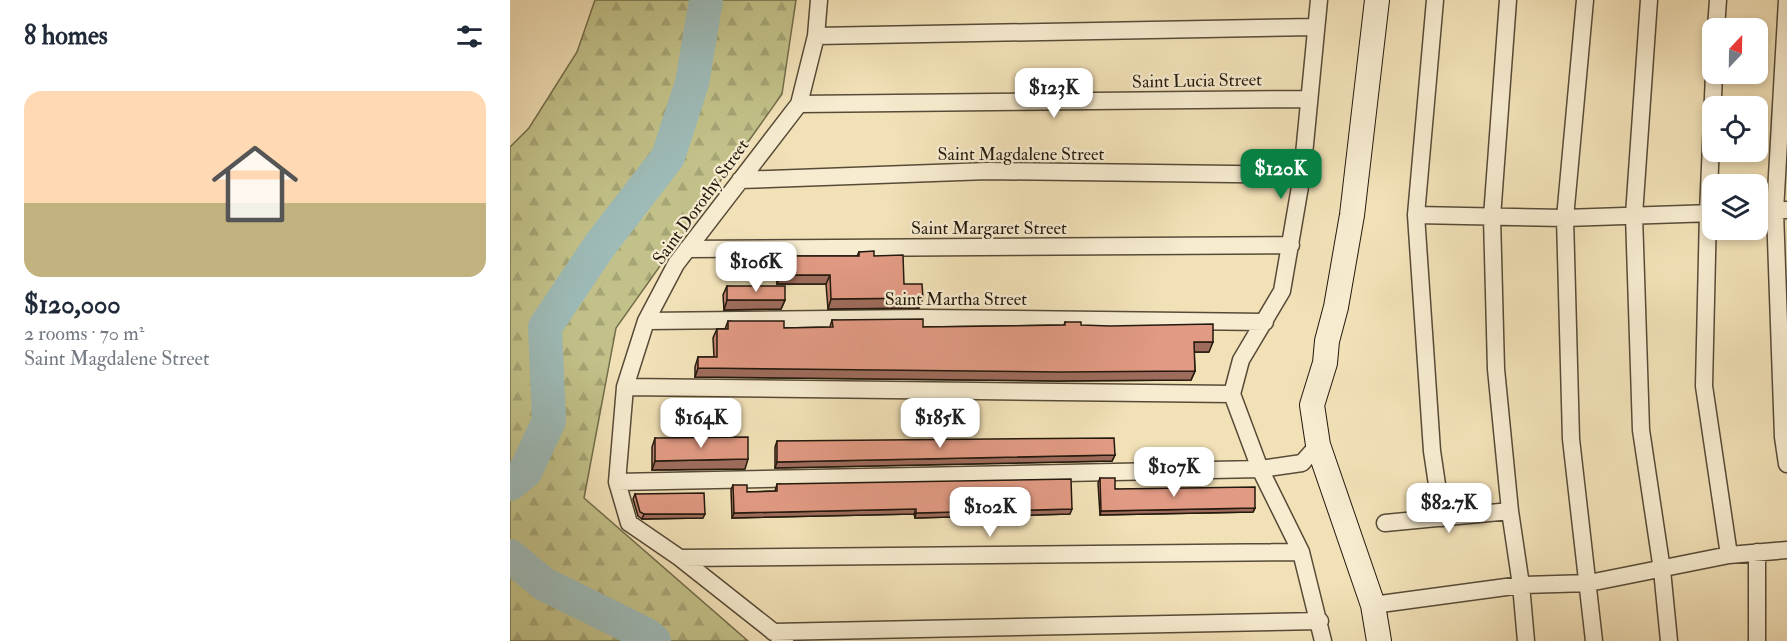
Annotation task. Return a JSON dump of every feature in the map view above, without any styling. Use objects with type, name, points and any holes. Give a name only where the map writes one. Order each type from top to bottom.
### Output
[{"type":"street","name":"Saint Dorothy Street","points":[[779,637],[680,558],[629,523],[617,482],[625,387],[646,321],[676,264],[799,104],[816,36],[819,0]]},
{"type":"street","points":[[1319,0],[1302,175],[1282,291],[1241,360],[1232,394],[1260,469],[1301,552],[1320,621],[1323,641]]},
{"type":"street","points":[[1377,0],[1352,215],[1336,307],[1327,341],[1325,363],[1312,405],[1318,446],[1372,605],[1378,641]]},
{"type":"street","points":[[1435,0],[1416,215],[1432,451],[1442,518]]},
{"type":"street","points":[[1508,0],[1492,217],[1496,369],[1526,641]]},
{"type":"street","points":[[1585,0],[1565,218],[1571,439],[1594,641]]},
{"type":"street","points":[[1649,0],[1634,215],[1641,430],[1670,641]]},
{"type":"street","points":[[1717,18],[1718,0]]},
{"type":"street","points":[[1787,0],[1773,211],[1782,280],[1783,436],[1787,464]]},
{"type":"street","points":[[816,36],[1315,27]]},
{"type":"street","points":[[1712,174],[1714,84]]},
{"type":"street","name":"Saint Lucia Street","points":[[799,104],[1308,99]]},
{"type":"street","name":"Saint Magdalene Street","points":[[740,180],[988,171],[1302,175]]},
{"type":"street","points":[[1416,215],[1565,218],[1702,213]]},
{"type":"street","points":[[1710,240],[1704,386],[1729,555]]},
{"type":"street","name":"Saint Margaret Street","points":[[687,249],[1290,245]]},
{"type":"street","name":"Saint Martha Street","points":[[646,321],[922,318],[1265,322]]},
{"type":"street","points":[[625,387],[1232,394]]},
{"type":"street","points":[[617,482],[1260,469],[1302,463],[1318,446]]},
{"type":"street","points":[[1385,523],[1510,511]]},
{"type":"street","points":[[1372,605],[1521,585],[1589,583],[1729,555],[1787,550]]},
{"type":"street","points":[[680,558],[1301,552]]},
{"type":"street","points":[[1757,552],[1757,641]]},
{"type":"street","points":[[779,637],[1320,621]]},
{"type":"green space","points":[[595,0],[796,0],[782,94],[616,328],[584,498],[748,641],[510,641],[510,147],[529,128],[577,52]]},
{"type":"building","points":[[874,251],[874,256],[903,255],[904,284],[922,284],[923,298],[831,299],[830,275],[780,275],[779,256],[859,256],[859,252]]},
{"type":"building","points":[[727,286],[785,286],[785,300],[727,300]]},
{"type":"building","points":[[923,319],[923,327],[1065,325],[1065,322],[1110,326],[1213,324],[1213,342],[1194,342],[1195,371],[1060,372],[698,368],[698,357],[717,357],[717,329],[728,329],[728,321],[784,321],[784,328],[833,327],[832,320]]},
{"type":"building","points":[[748,437],[748,459],[655,461],[655,438]]},
{"type":"building","points":[[1114,438],[1115,455],[777,462],[777,441]]},
{"type":"building","points":[[1100,478],[1115,478],[1115,489],[1255,487],[1255,508],[1101,511]]},
{"type":"building","points":[[1071,479],[1072,509],[916,513],[916,509],[734,513],[733,485],[747,485],[747,492],[777,491],[777,484]]},
{"type":"building","points":[[704,493],[705,514],[644,514],[640,512],[635,494]]},
{"type":"waterway","points":[[510,484],[525,472],[549,421],[545,327],[600,245],[668,157],[692,83],[706,0]]},
{"type":"waterway","points":[[510,556],[544,584],[647,635],[654,641]]}]
